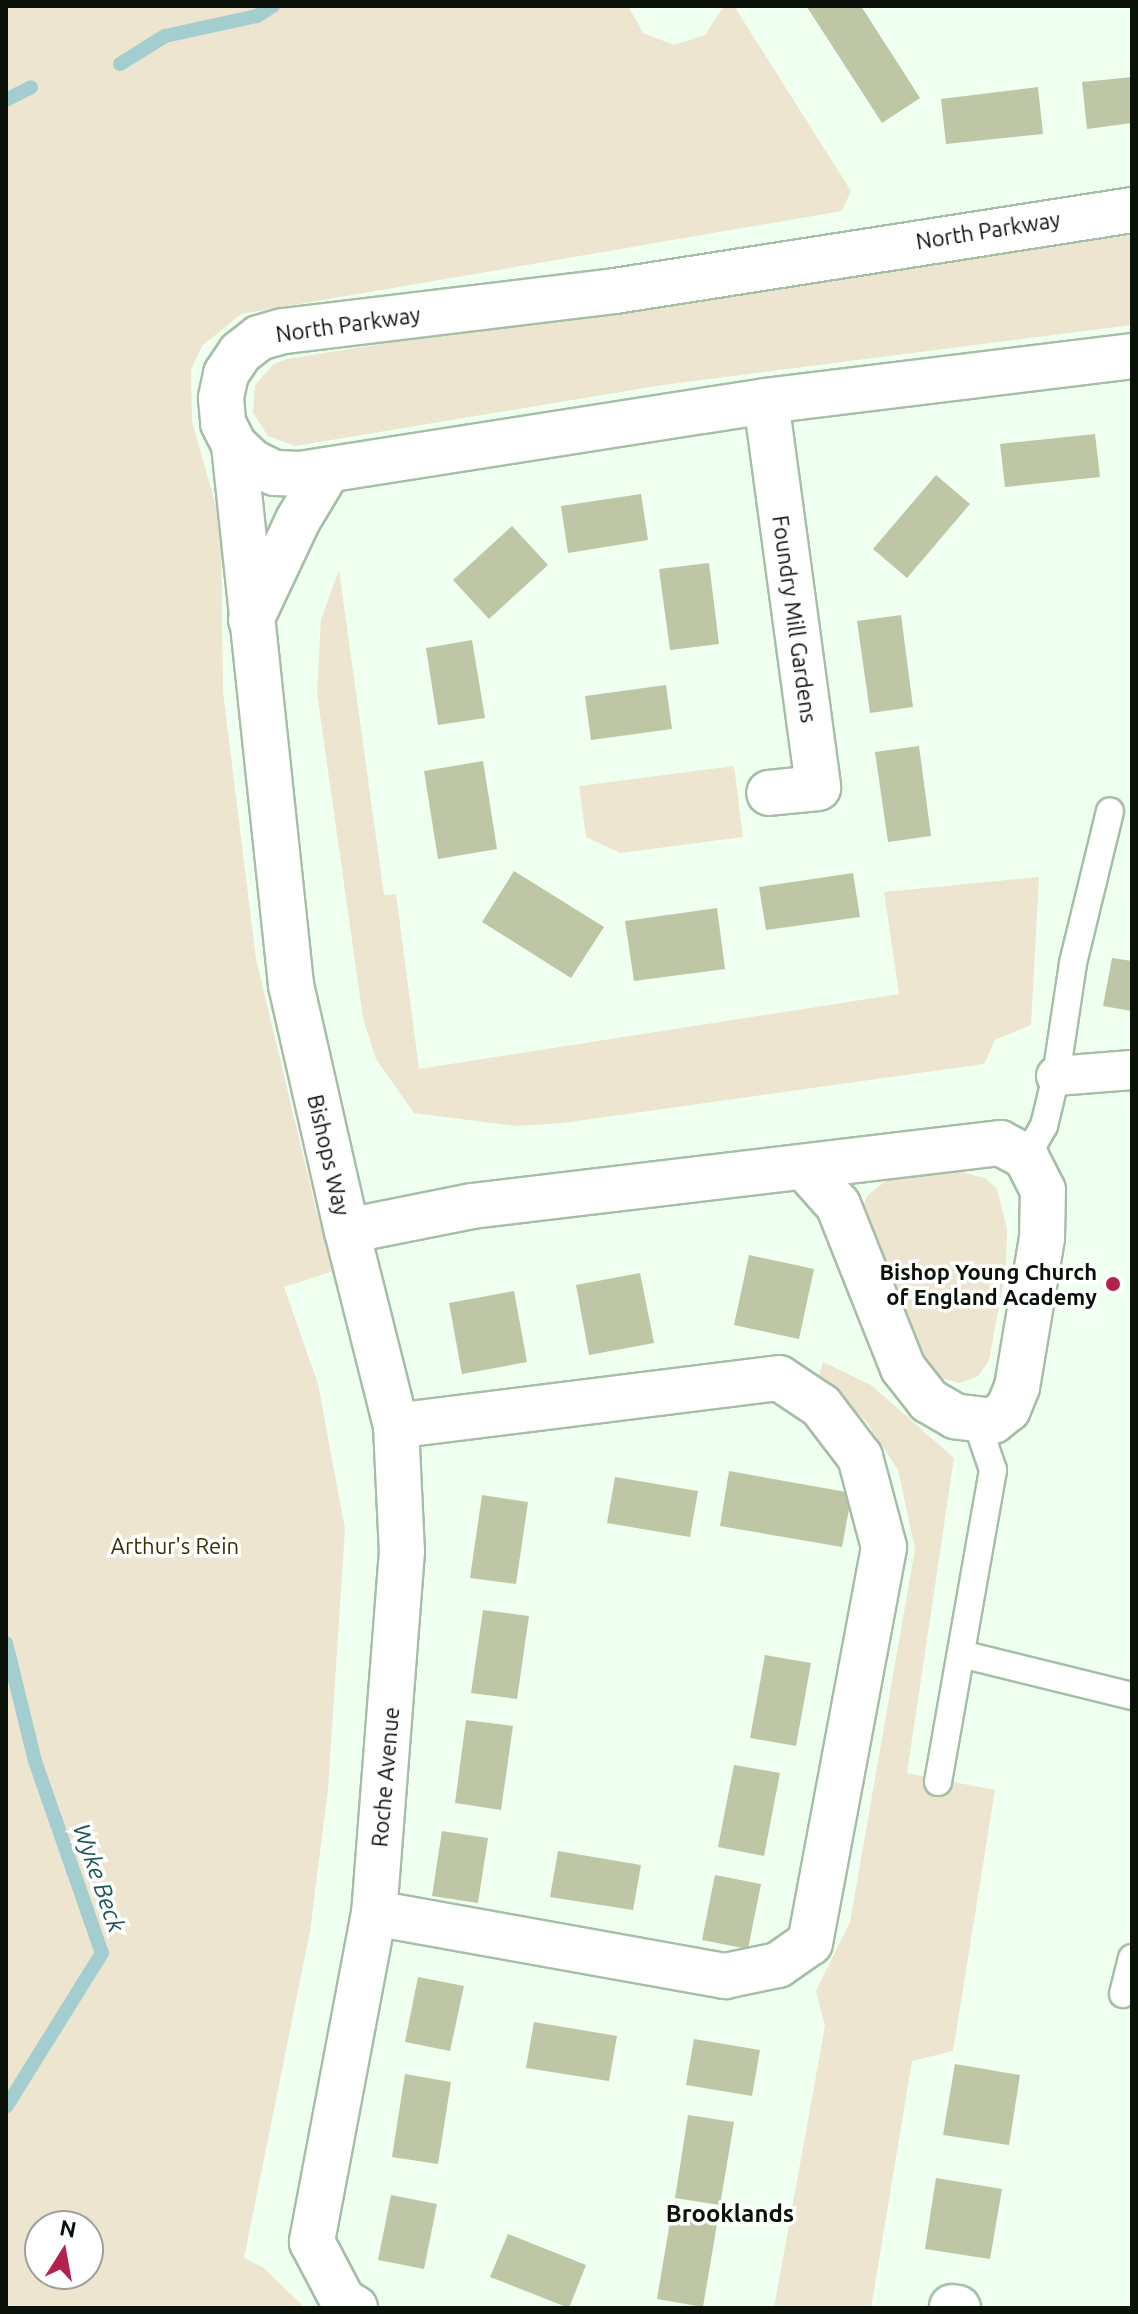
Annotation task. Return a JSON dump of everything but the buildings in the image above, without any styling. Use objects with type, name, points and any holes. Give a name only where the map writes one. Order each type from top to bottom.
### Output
[{"type":"street","name":"North Parkway","points":[[234,445],[222,411],[226,374],[259,338],[283,331],[615,291],[1132,210]]},
{"type":"street","points":[[234,445],[252,462],[275,473],[328,470],[766,401],[1132,356]]},
{"type":"street","name":"Foundry Mill Gardens","points":[[766,401],[818,788],[769,793]]},
{"type":"street","name":"Bishops Way","points":[[234,445],[291,985],[347,1231],[472,1206],[806,1169],[1000,1143],[1026,1157]]},
{"type":"street","points":[[251,620],[298,520],[328,470]]},
{"type":"street","points":[[1056,1076],[1132,1070]]},
{"type":"street","points":[[806,1169],[838,1205],[903,1368],[929,1401],[955,1416],[993,1421],[1008,1409],[1030,1322],[1043,1190],[1026,1157]]},
{"type":"street","name":"Roche Avenue","points":[[347,1231],[396,1426],[402,1551],[374,1913],[312,2242],[343,2301],[355,2308]]},
{"type":"street","points":[[374,1913],[725,1976],[778,1965],[810,1943],[884,1547],[860,1457],[821,1406],[779,1378],[396,1426]]},
{"type":"lane","points":[[1026,1157],[1044,1126],[1056,1076],[1073,963],[1110,811]]},
{"type":"lane","points":[[938,1782],[993,1470],[976,1420]]},
{"type":"lane","points":[[961,1654],[1132,1696]]},
{"type":"lane","points":[[1123,1994],[1132,1958]]},
{"type":"green space","name":"Arthur's Rein","points":[[6,6],[628,6],[643,33],[674,45],[705,35],[724,6],[734,6],[851,191],[842,211],[241,314],[202,346],[191,370],[192,421],[221,524],[223,692],[256,959],[317,1213],[339,1269],[284,1287],[318,1384],[345,1529],[328,1789],[310,1931],[244,2258],[264,2268],[305,2308],[6,2308]]},
{"type":"green space","points":[[1132,235],[1132,325],[663,385],[295,446],[268,436],[253,413],[255,385],[274,364],[287,359],[649,301]]},
{"type":"green space","points":[[339,570],[384,895],[396,894],[419,1069],[899,994],[884,892],[1039,877],[1031,1025],[995,1040],[984,1064],[563,1123],[515,1126],[414,1113],[376,1059],[363,1018],[317,693],[321,619]]},
{"type":"green space","points":[[734,766],[743,837],[620,853],[586,837],[579,786]]},
{"type":"green space","points":[[940,1167],[985,1178],[997,1189],[1007,1229],[1006,1269],[989,1360],[978,1376],[960,1383],[940,1378],[906,1338],[863,1209],[867,1196],[888,1179]]},
{"type":"green space","points":[[823,1362],[871,1385],[954,1458],[907,1773],[995,1790],[953,2051],[912,2061],[871,2308],[774,2308],[825,2026],[816,1991],[850,1922],[915,1549],[898,1470],[866,1421],[818,1378]]},
{"type":"waterway","points":[[120,64],[165,36],[257,16],[273,6]]},
{"type":"waterway","points":[[6,100],[31,87]]},
{"type":"waterway","name":"Wyke Beck","points":[[6,1643],[35,1761],[102,1953],[6,2107]]},
{"type":"place","name":"Bishop Young Church of England Academy","points":[[1113,1284]]},
{"type":"district","name":"Brooklands","points":[[730,2214]]}]
